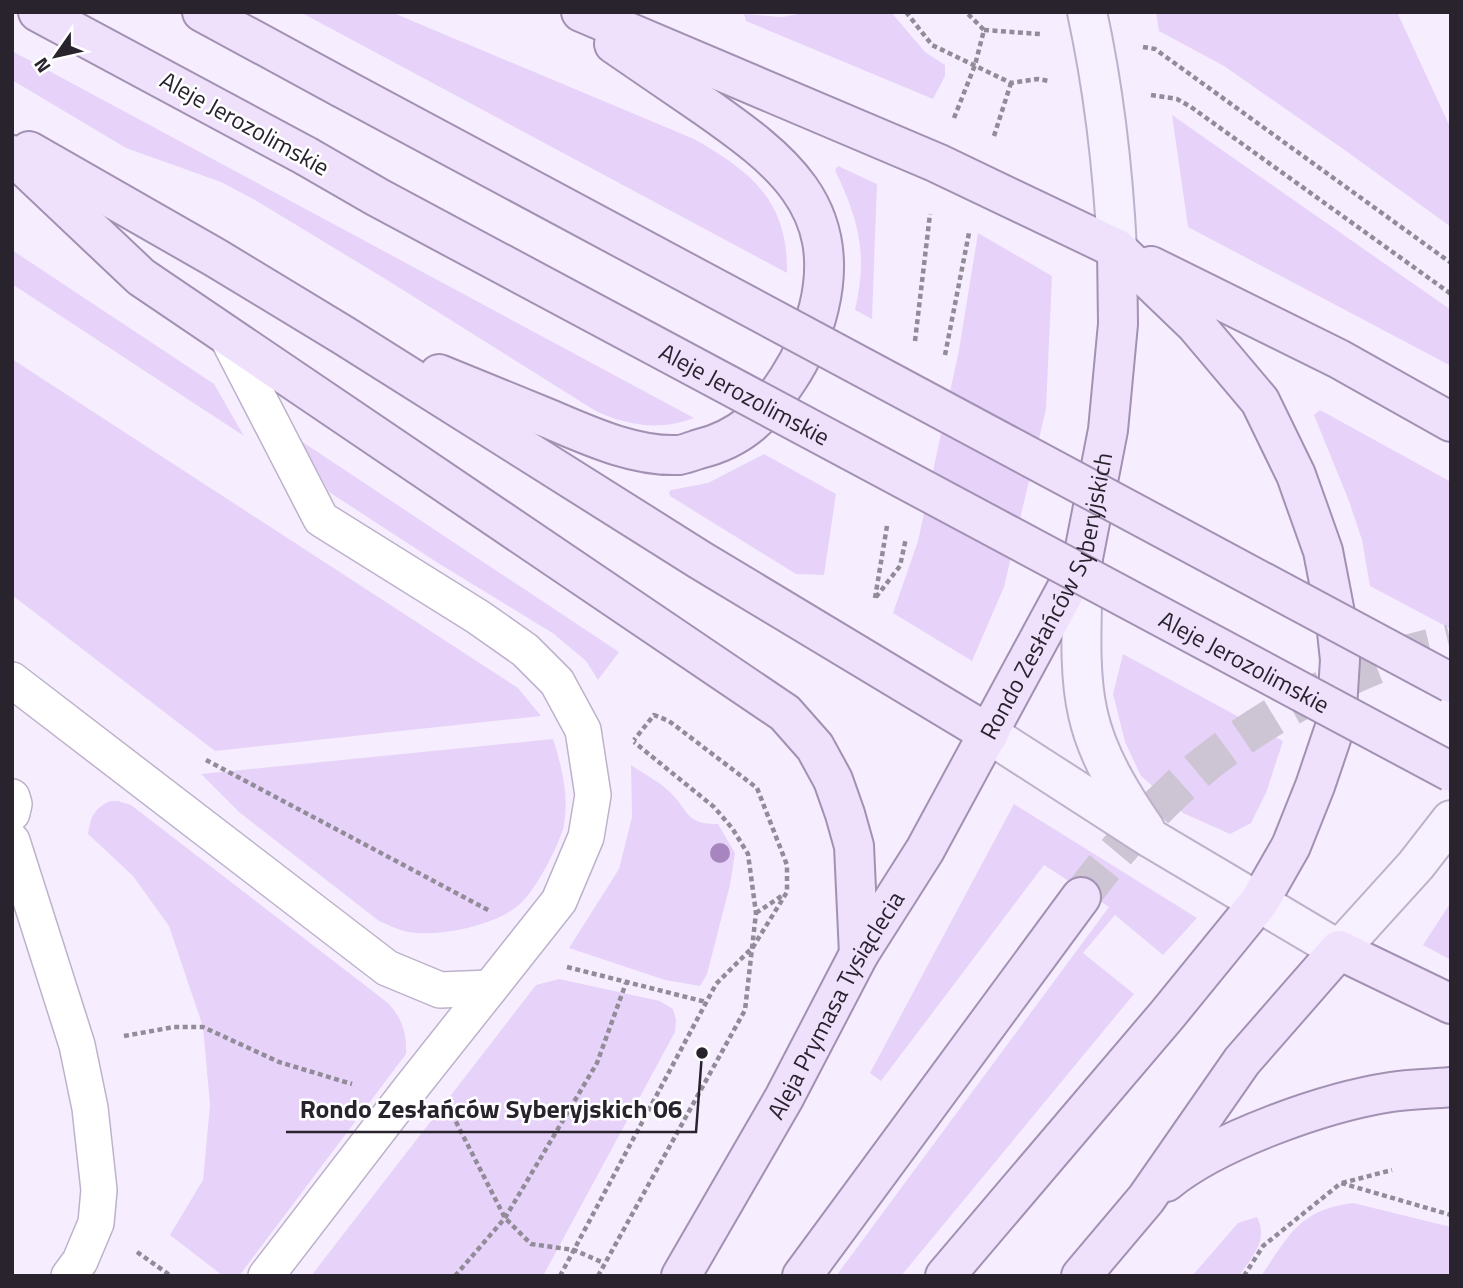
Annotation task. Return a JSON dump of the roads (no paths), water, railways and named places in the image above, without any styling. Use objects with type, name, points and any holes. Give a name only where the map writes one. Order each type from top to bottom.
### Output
[{"type":"main road","name":"Aleje Jerozolimskie","points":[[38,12],[377,197],[1451,772]]},
{"type":"main road","points":[[202,12],[1451,683]]},
{"type":"main road","points":[[343,335],[602,440],[640,451],[679,454],[716,445],[748,428],[774,400],[795,370],[815,324],[825,279],[821,234],[806,196],[779,163],[747,135],[568,12]]},
{"type":"main road","points":[[581,12],[937,163],[1339,359],[1451,422]]},
{"type":"main road","points":[[945,1276],[1167,1015],[1259,902],[1291,846],[1336,724],[1340,660],[1335,613],[1323,551],[1296,475],[1260,401],[1195,324],[1117,249],[1102,87],[1087,12]]},
{"type":"main road","points":[[12,141],[204,251],[343,335],[700,560],[989,734]]},
{"type":"main road","points":[[12,155],[141,277],[785,713],[815,747],[833,779],[845,814],[854,846],[859,954]]},
{"type":"main road","name":"Rondo Zesłańców Syberyjskich","points":[[1117,249],[1118,324],[1108,430],[1083,558],[989,734],[1152,839],[1339,950]]},
{"type":"main road","points":[[1083,558],[1083,675],[1088,714],[1103,757],[1124,798],[1152,839]]},
{"type":"main road","name":"Aleja Prymasa Tysiąclecia","points":[[681,1276],[785,1098],[859,954],[925,850],[989,734]]},
{"type":"main road","points":[[1081,1276],[1146,1199],[1242,1061],[1416,866],[1451,820]]},
{"type":"main road","points":[[802,1276],[1082,897]]},
{"type":"main road","points":[[1339,950],[1451,1004]]},
{"type":"main road","points":[[1146,1199],[1179,1171],[1217,1149],[1289,1120],[1335,1105],[1391,1092],[1451,1087]]},
{"type":"lane","points":[[225,333],[321,519],[478,617],[525,650],[557,682],[583,730],[593,795],[586,837],[559,901],[266,1276]]},
{"type":"lane","points":[[12,680],[387,968],[439,990],[490,988]]},
{"type":"lane","points":[[12,797],[12,813]]},
{"type":"lane","points":[[12,841],[20,892],[77,1045],[90,1108],[99,1189],[96,1223],[80,1261],[69,1276]]},
{"type":"tunnel","points":[[1081,897],[1101,870],[1157,808],[1192,775],[1244,736],[1331,685],[1389,660],[1451,643]]},
{"type":"place","name":"Rondo Zesłańców Syberyjskich 06","points":[[702,1053]]}]
